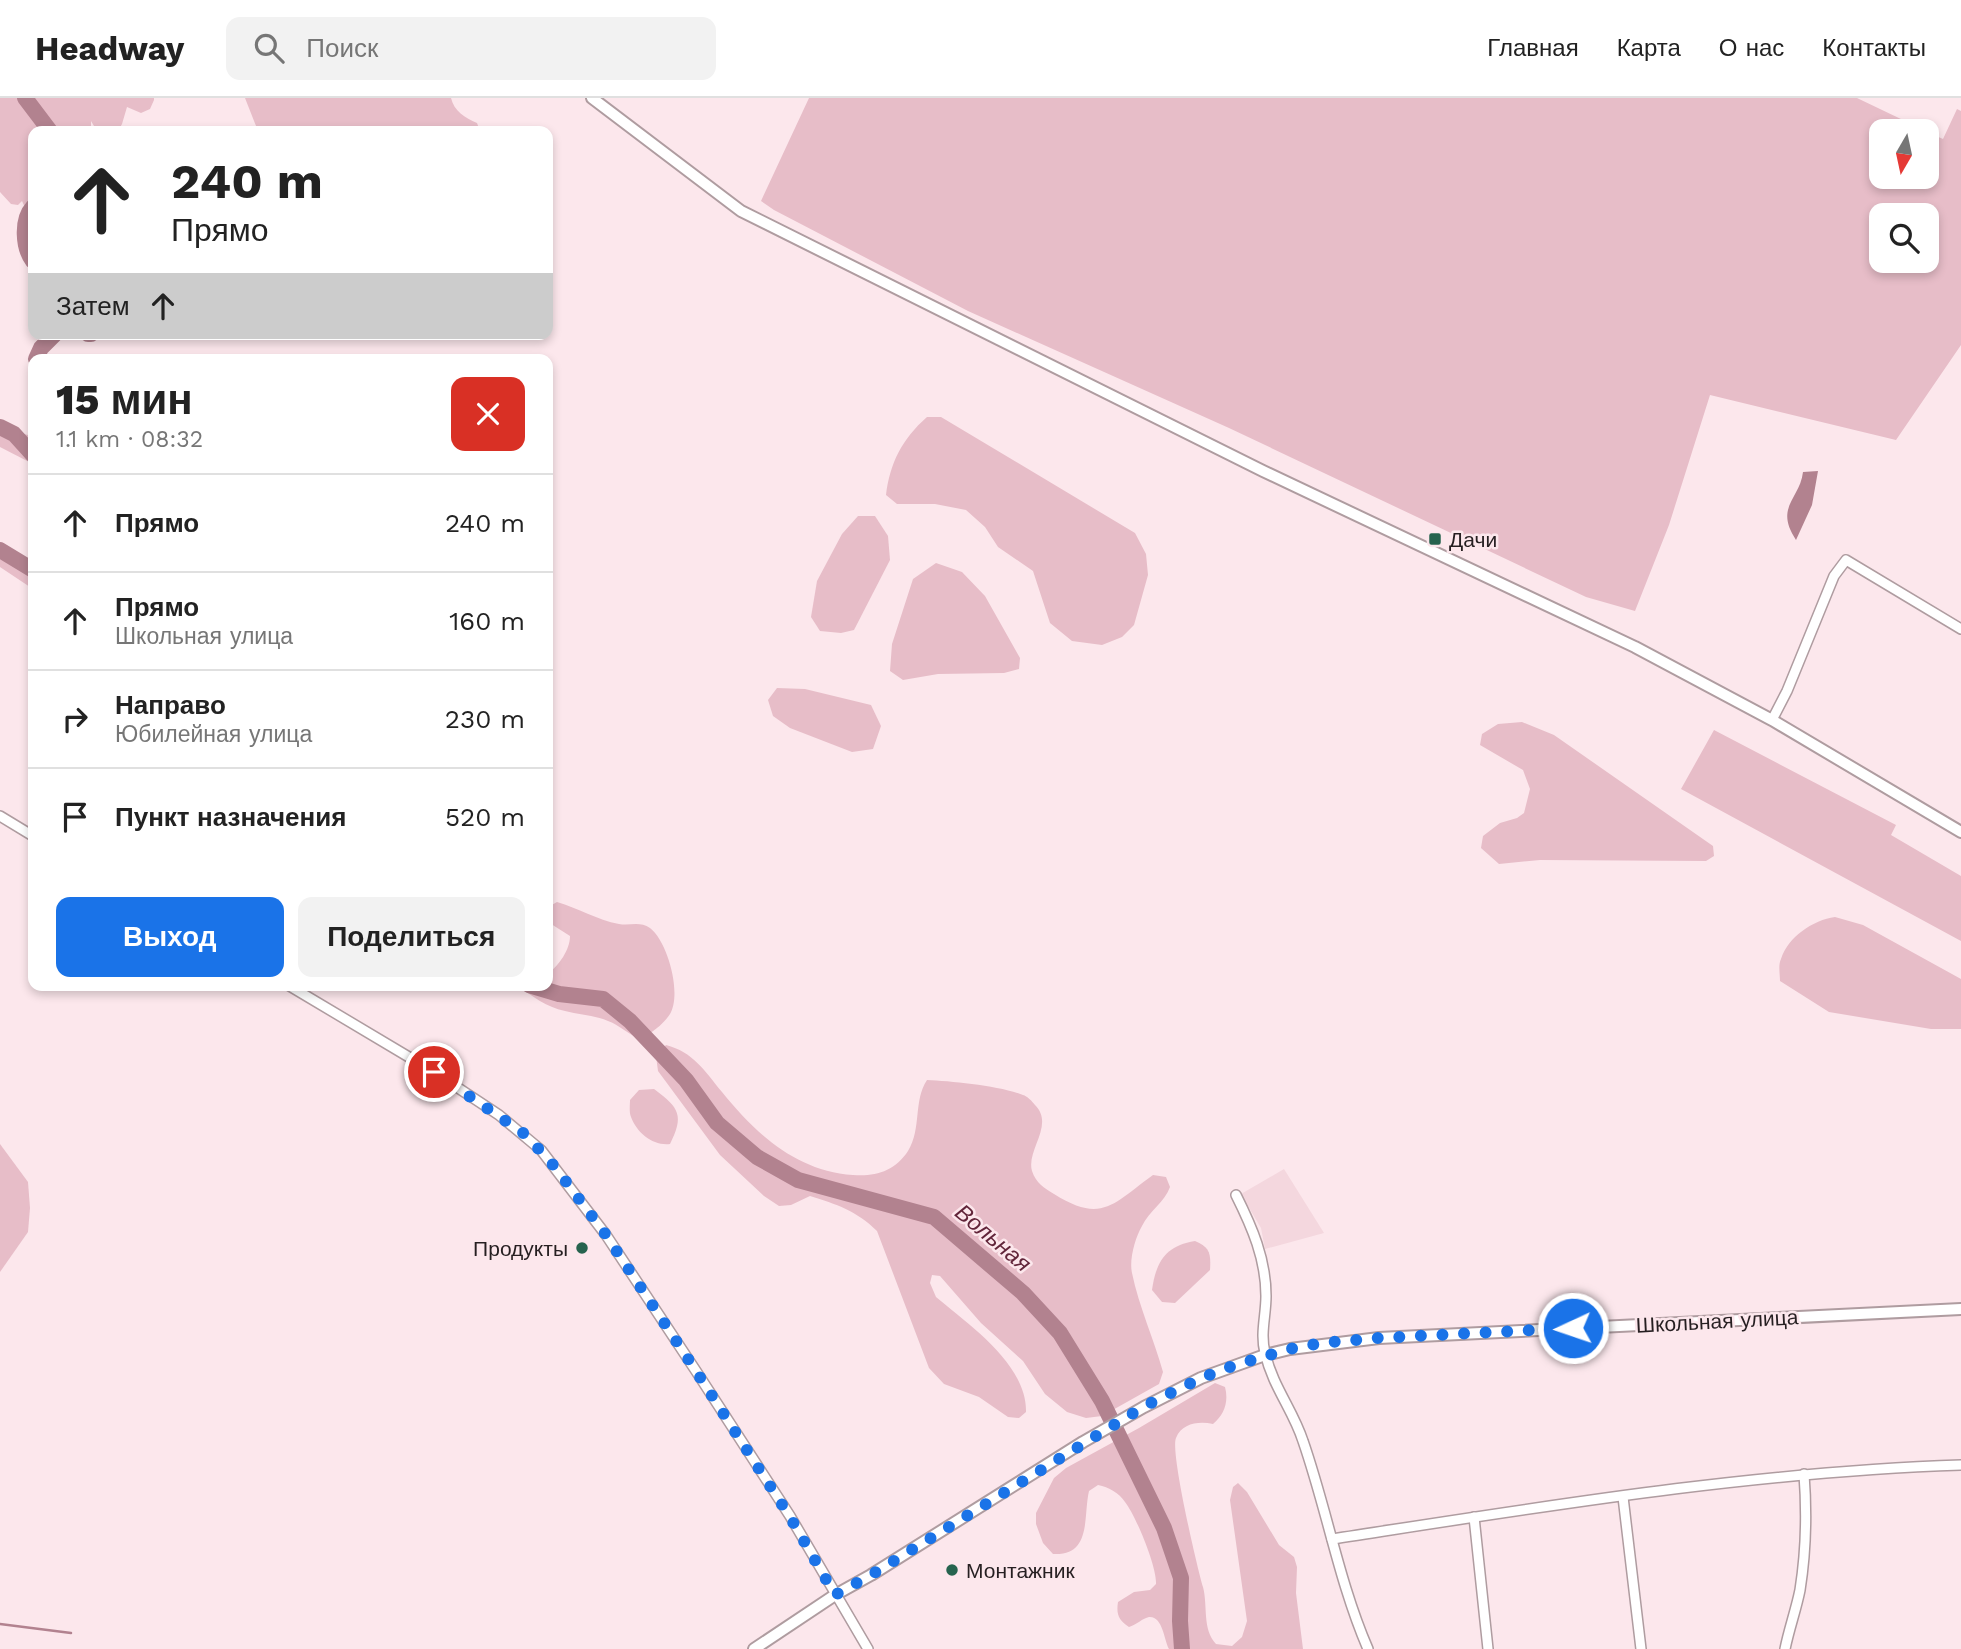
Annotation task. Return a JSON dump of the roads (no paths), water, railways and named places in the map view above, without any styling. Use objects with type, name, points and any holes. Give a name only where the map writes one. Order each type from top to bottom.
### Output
[{"type":"street","points":[[592,98],[741,211],[1264,471],[1635,647],[1772,720],[1961,832]]},
{"type":"street","points":[[1772,720],[1787,691],[1834,576],[1846,560],[1961,629]]},
{"type":"street","points":[[0,816],[28,833]]},
{"type":"street","points":[[298,991],[456,1086],[508,1121],[541,1150],[606,1235],[696,1371],[790,1517],[868,1649]]},
{"type":"street","points":[[1236,1195],[1256,1236],[1263,1265],[1266,1297],[1261,1337],[1265,1355],[1279,1393],[1302,1436],[1352,1613],[1368,1649]]},
{"type":"street","name":"Школьная улица","points":[[835,1595],[1143,1407],[1201,1378],[1265,1355],[1321,1343],[1379,1338],[1961,1309]]},
{"type":"street","points":[[1332,1539],[1671,1489],[1804,1474],[1961,1465]]},
{"type":"street","points":[[1785,1649],[1799,1592],[1804,1556],[1804,1474]]},
{"type":"street","points":[[1623,1497],[1641,1649]]},
{"type":"street","points":[[1474,1517],[1488,1649]]},
{"type":"street","points":[[754,1649],[835,1595]]},
{"type":"waterway","name":"Вольная","points":[[25,98],[46,126]]},
{"type":"waterway","name":"Вольная","points":[[28,216],[25,226],[28,251]]},
{"type":"waterway","name":"Вольная","points":[[38,354],[49,340]]},
{"type":"waterway","name":"Вольная","points":[[0,427],[14,434],[28,449]]},
{"type":"waterway","name":"Вольная","points":[[0,550],[28,567]]},
{"type":"waterway","name":"Вольная","points":[[549,991],[603,999],[630,1021],[686,1080],[717,1123],[757,1157],[798,1180],[934,1217],[1023,1293],[1060,1333],[1102,1401],[1164,1528],[1181,1578],[1182,1649]]},
{"type":"waterway","points":[[0,1624],[71,1633]]},
{"type":"place","name":"Дачи","points":[[1435,539]]},
{"type":"place","name":"Продукты","points":[[582,1248]]},
{"type":"place","name":"Монтажник","points":[[952,1570]]}]
